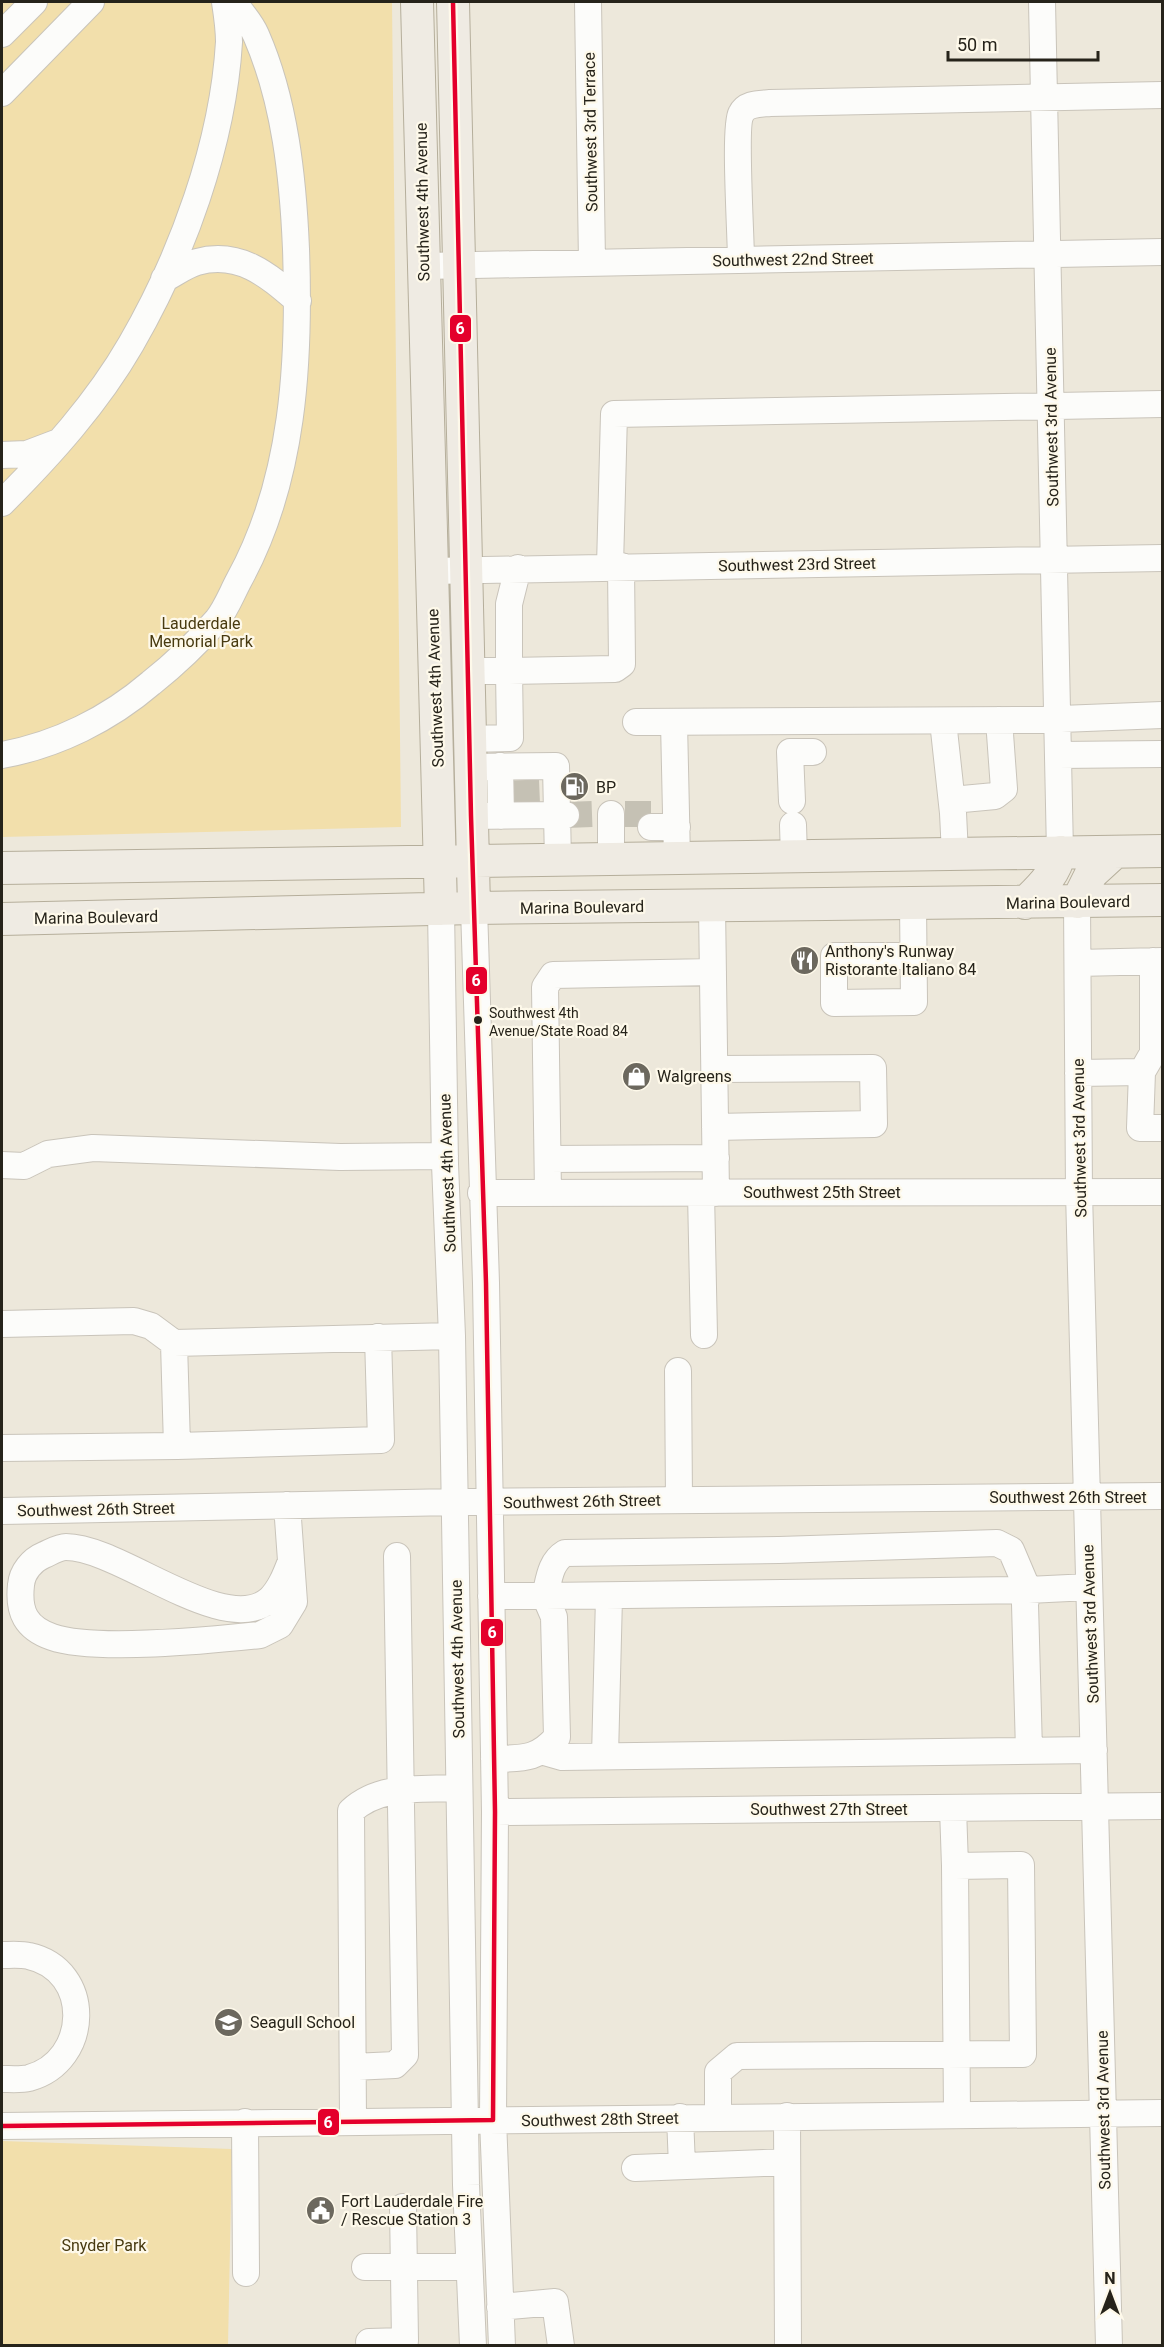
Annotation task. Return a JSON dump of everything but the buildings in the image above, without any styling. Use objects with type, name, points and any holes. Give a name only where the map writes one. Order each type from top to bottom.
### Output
[{"type":"main road","name":"Southwest 4th Avenue","points":[[417,2],[441,909]]},
{"type":"main road","name":"Southwest 4th Avenue","points":[[453,2],[468,671],[506,777],[486,816],[472,862],[474,908]]},
{"type":"main road","points":[[2,868],[1162,851]]},
{"type":"main road","points":[[1025,903],[1057,868],[1060,852]]},
{"type":"main road","points":[[1077,902],[1091,874],[1115,852]]},
{"type":"main road","name":"Marina Boulevard","points":[[2,919],[474,908],[1162,900]]},
{"type":"street","points":[[2,34],[34,2]]},
{"type":"street","points":[[2,93],[91,2]]},
{"type":"street","points":[[2,502],[74,426],[131,345],[164,279],[200,189],[219,118],[229,41],[225,2]]},
{"type":"street","points":[[2,755],[61,738],[123,706],[177,662],[218,618],[254,553],[276,492],[293,399],[298,301],[294,199],[279,106],[256,34],[233,2]]},
{"type":"street","name":"Southwest 3rd Terrace","points":[[588,2],[592,262]]},
{"type":"street","name":"Southwest 3rd Avenue","points":[[1042,2],[1060,852]]},
{"type":"street","points":[[741,260],[740,114],[748,106],[1045,96],[1162,95]]},
{"type":"street","name":"Southwest 22nd Street","points":[[424,266],[1162,252]]},
{"type":"street","points":[[164,279],[197,262],[228,259],[262,270],[298,301]]},
{"type":"street","points":[[468,671],[615,669],[622,664],[615,566],[614,414],[1162,404]]},
{"type":"street","points":[[2,455],[27,453],[58,443]]},
{"type":"street","name":"Southwest 23rd Street","points":[[431,571],[1162,558]]},
{"type":"street","points":[[486,816],[506,777],[510,738],[509,604],[518,568]]},
{"type":"street","points":[[467,637],[508,636]]},
{"type":"street","points":[[636,722],[1057,720],[1162,715]]},
{"type":"street","points":[[952,800],[995,796],[1004,789],[999,720]]},
{"type":"street","points":[[943,721],[952,800],[955,854]]},
{"type":"street","points":[[674,722],[664,820],[677,859]]},
{"type":"street","points":[[794,857],[790,752],[813,752]]},
{"type":"street","points":[[1058,755],[1162,754]]},
{"type":"street","points":[[506,777],[556,766],[562,822],[558,861]]},
{"type":"street","points":[[506,777],[562,822]]},
{"type":"street","points":[[610,821],[611,860]]},
{"type":"street","name":"Southwest 3rd Avenue","points":[[1077,902],[1079,1192],[1109,2346]]},
{"type":"street","points":[[913,904],[913,956]]},
{"type":"street","points":[[704,1335],[708,1193],[716,1158],[712,906]]},
{"type":"street","name":"Southwest 4th Avenue","points":[[474,908],[486,1283],[495,1812],[493,2120],[502,2346]]},
{"type":"street","name":"Southwest 4th Avenue","points":[[441,909],[445,1156],[452,1336],[465,2120],[469,2267],[474,2346]]},
{"type":"street","points":[[1078,963],[1158,961],[1153,1053],[1149,1087],[1140,1128],[1162,1128]]},
{"type":"street","points":[[548,1193],[545,987],[553,975],[713,972]]},
{"type":"street","points":[[715,1069],[873,1068],[874,1124],[716,1126]]},
{"type":"street","points":[[1078,1073],[1149,1087]]},
{"type":"street","points":[[2,1165],[24,1166],[48,1154],[93,1148],[340,1157],[445,1156]]},
{"type":"street","points":[[548,1159],[716,1158]]},
{"type":"street","name":"Southwest 25th Street","points":[[482,1193],[1162,1192]]},
{"type":"street","points":[[2,1324],[134,1321],[151,1326],[174,1343],[452,1336]]},
{"type":"street","points":[[2,1448],[381,1440],[378,1337]]},
{"type":"street","points":[[174,1343],[177,1446]]},
{"type":"street","points":[[678,1371],[679,1500]]},
{"type":"street","name":"Southwest 26th Street","points":[[2,1510],[455,1502],[1162,1496]]},
{"type":"street","points":[[287,1505],[294,1602],[280,1624],[260,1635],[128,1643],[65,1642],[47,1635],[29,1623],[19,1605],[22,1577],[29,1566],[39,1557],[64,1546],[89,1551],[217,1608],[244,1611],[268,1600],[282,1583],[291,1561]]},
{"type":"street","points":[[494,1759],[531,1758],[557,1737],[554,1617],[545,1596],[550,1575],[558,1558],[566,1553],[779,1551],[997,1544],[1011,1550],[1028,1590],[1025,1604],[1029,1751]]},
{"type":"street","points":[[352,2067],[395,2065],[405,2055],[397,1556]]},
{"type":"street","points":[[491,1596],[1028,1590],[1089,1587]]},
{"type":"street","points":[[605,1756],[609,1596]]},
{"type":"street","points":[[541,1751],[562,1757],[1094,1750]]},
{"type":"street","points":[[353,2121],[351,1811],[361,1802],[384,1792],[459,1788]]},
{"type":"street","name":"Southwest 27th Street","points":[[495,1812],[1162,1806]]},
{"type":"street","points":[[953,1808],[957,2114]]},
{"type":"street","points":[[718,2117],[718,2072],[727,2062],[737,2056],[1023,2054],[1021,1865],[955,1866]]},
{"type":"street","points":[[2,1955],[29,1956],[50,1965],[66,1980],[77,2012],[77,2024],[68,2050],[43,2071],[29,2078],[2,2079]]},
{"type":"street","name":"Southwest 28th Street","points":[[2,2126],[1162,2113]]},
{"type":"street","points":[[787,2116],[788,2346]]},
{"type":"street","points":[[680,2117],[682,2166]]},
{"type":"street","points":[[245,2122],[246,2272]]},
{"type":"street","points":[[635,2168],[787,2162]]},
{"type":"street","points":[[369,2342],[405,2341],[403,2206]]},
{"type":"street","points":[[365,2267],[469,2267]]},
{"type":"street","points":[[500,2307],[555,2302],[561,2346]]},
{"type":"green space","name":"Lauderdale Memorial Park","points":[[2,2],[392,2],[401,827],[2,837]]},
{"type":"green space","name":"Snyder Park","points":[[2,2141],[232,2149],[228,2345],[2,2345]]},
{"type":"tunnel","points":[[526,780],[527,804]]},
{"type":"tunnel","points":[[566,815],[593,814]]},
{"type":"tunnel","points":[[625,814],[651,814]]},
{"type":"transit line","name":"6","points":[[2,2126],[493,2120],[495,1812],[486,1283],[471,816],[453,2]]},
{"type":"place","name":"BP","points":[[575,787]]},
{"type":"place","name":"Anthony's Runway Ristorante Italiano 84","points":[[804,960]]},
{"type":"place","name":"Southwest 4th Avenue/State Road 84","points":[[478,1020]]},
{"type":"place","name":"Walgreens","points":[[636,1076]]},
{"type":"place","name":"Seagull School","points":[[229,2022]]},
{"type":"place","name":"Fort Lauderdale Fire / Rescue Station 3","points":[[320,2210]]}]
